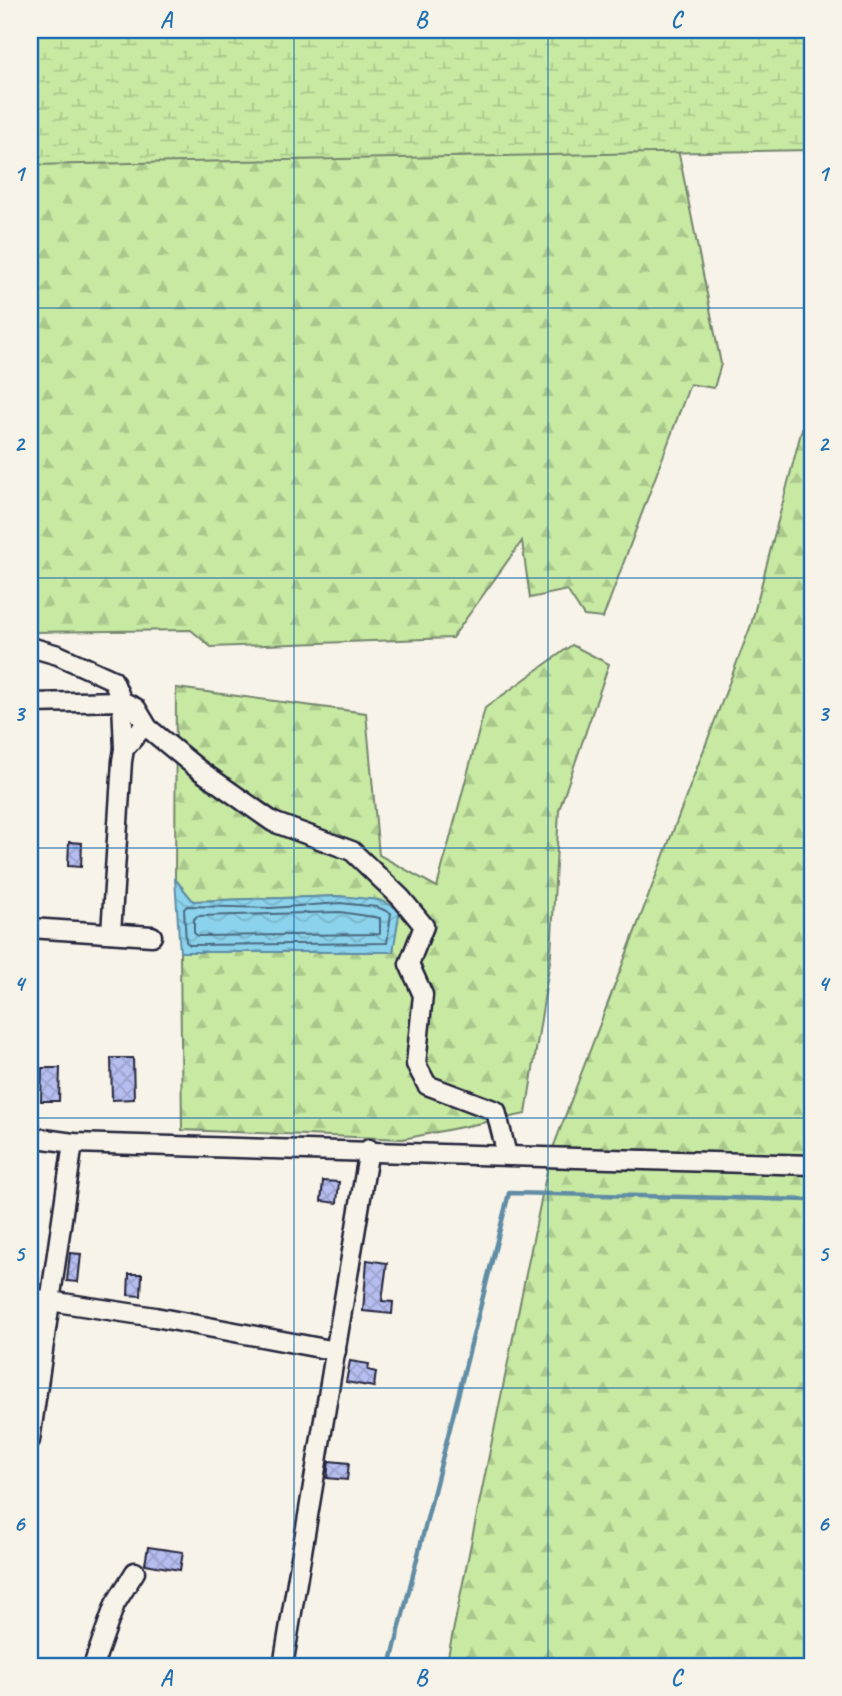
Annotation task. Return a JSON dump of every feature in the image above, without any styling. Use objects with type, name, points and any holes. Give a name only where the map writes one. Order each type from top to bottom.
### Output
[{"type":"street","points":[[30,647],[58,655],[113,680],[122,701],[124,749],[111,933]]},
{"type":"street","points":[[32,703],[122,701],[136,708],[145,725],[198,769],[273,822],[352,850],[401,898],[424,926],[409,964],[423,995],[416,1064],[427,1085],[496,1111],[508,1155]]},
{"type":"street","points":[[124,749],[145,725]]},
{"type":"street","points":[[30,928],[152,936]]},
{"type":"street","points":[[30,1137],[73,1143],[369,1149],[812,1165]]},
{"type":"street","points":[[30,1440],[73,1143]]},
{"type":"street","points":[[283,1666],[369,1149]]},
{"type":"street","points":[[30,1298],[335,1351]]},
{"type":"street","points":[[93,1666],[115,1604],[135,1572]]},
{"type":"green space","points":[[30,30],[812,30],[812,150],[30,165]]},
{"type":"green space","points":[[675,134],[721,364],[714,388],[690,384],[603,618],[584,616],[567,590],[530,598],[522,541],[452,638],[211,647],[191,630],[30,632],[30,143]]},
{"type":"green space","points":[[812,390],[812,1666],[446,1666],[550,1156],[751,625]]},
{"type":"green space","points":[[572,645],[609,664],[559,810],[551,955],[526,1114],[403,1139],[182,1130],[180,952],[393,952],[340,896],[193,901],[175,879],[176,688],[366,713],[379,855],[437,887],[485,708]]},
{"type":"water","points":[[175,879],[193,901],[340,896],[379,900],[400,909],[393,952],[180,952]]},
{"type":"building","points":[[69,842],[82,843],[81,867],[68,866]]},
{"type":"building","points":[[111,1058],[133,1058],[134,1099],[112,1100]]},
{"type":"building","points":[[42,1068],[60,1068],[59,1101],[41,1101]]},
{"type":"building","points":[[323,1181],[339,1182],[337,1203],[321,1201]]},
{"type":"building","points":[[70,1253],[81,1254],[78,1282],[67,1281]]},
{"type":"building","points":[[367,1260],[387,1263],[382,1301],[393,1302],[392,1314],[363,1311]]},
{"type":"building","points":[[129,1274],[142,1274],[141,1296],[128,1295]]},
{"type":"building","points":[[350,1361],[369,1364],[368,1370],[376,1372],[374,1387],[346,1382]]},
{"type":"building","points":[[329,1461],[349,1463],[347,1480],[327,1478]]},
{"type":"building","points":[[148,1547],[183,1552],[180,1570],[145,1564]]},
{"type":"waterway","points":[[390,1666],[509,1193],[812,1200]]}]
